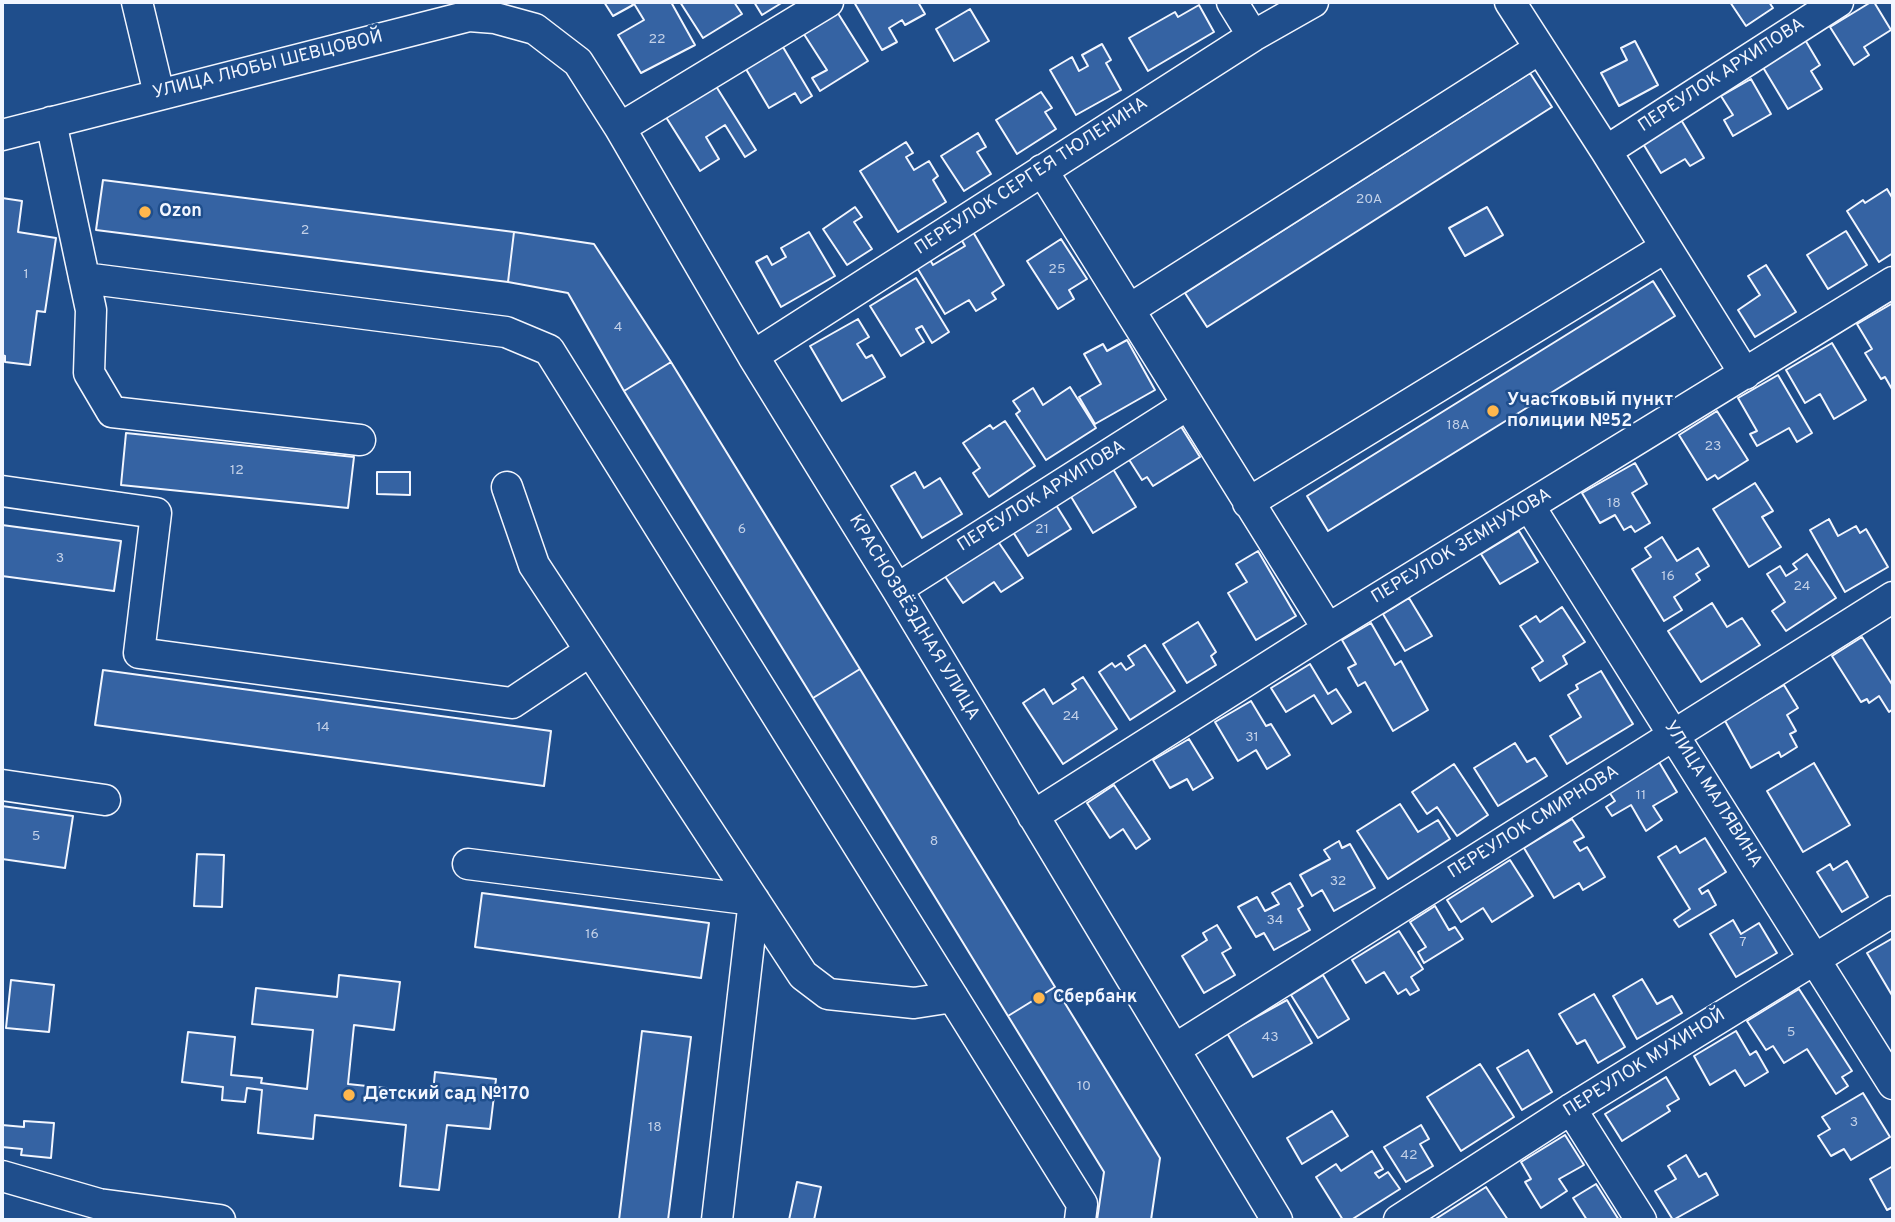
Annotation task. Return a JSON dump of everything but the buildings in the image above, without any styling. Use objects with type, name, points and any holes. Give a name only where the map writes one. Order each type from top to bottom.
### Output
[{"type":"street","points":[[137,2],[159,94]]},
{"type":"street","points":[[620,128],[828,2]]},
{"type":"street","points":[[1232,2],[1253,36]]},
{"type":"street","name":"ПЕРЕУЛОК СЕРГЕЯ ТЮЛЕНИНА","points":[[753,356],[1253,36],[1313,2]]},
{"type":"street","points":[[1510,2],[1745,374]]},
{"type":"street","name":"ПЕРЕУЛОК АРХИПОВА","points":[[1606,151],[1838,2]]},
{"type":"street","name":"УЛИЦА ЛЮБЫ ШЕВЦОВОЙ","points":[[2,135],[494,10],[535,29]]},
{"type":"street","name":"КРАСНОЗВЁЗДНАЯ УЛИЦА","points":[[535,29],[578,62],[620,128],[753,356],[897,589],[1277,1220]]},
{"type":"street","points":[[1130,309],[1539,49]]},
{"type":"street","points":[[51,122],[91,310],[89,373],[112,412],[360,440]]},
{"type":"street","points":[[1042,170],[1328,629]]},
{"type":"street","points":[[1248,503],[1666,247]]},
{"type":"street","points":[[84,278],[506,332],[549,350],[1082,1204],[1080,1220]]},
{"type":"street","name":"ПЕРЕУЛОК ЗЕМНУХОВА","points":[[1033,816],[1328,629],[1893,282]]},
{"type":"street","name":"ПЕРЕУЛОК АРХИПОВА","points":[[897,589],[1187,405]]},
{"type":"street","points":[[507,487],[534,565],[803,975],[828,994],[914,1003],[953,997]]},
{"type":"street","points":[[2,491],[156,513],[139,653],[512,703],[590,651]]},
{"type":"street","name":"УЛИЦА МАЛЯВИНА","points":[[1530,507],[1893,1084]]},
{"type":"street","name":"ПЕРЕУЛОК СМИРНОВА","points":[[1175,1049],[1893,597]]},
{"type":"street","points":[[2,785],[104,800]]},
{"type":"street","points":[[468,864],[754,900]]},
{"type":"street","points":[[716,1220],[754,900]]},
{"type":"street","name":"ПЕРЕУЛОК МУХИНОЙ","points":[[1399,1220],[1572,1109],[1893,911]]},
{"type":"street","points":[[1572,1109],[1641,1220]]},
{"type":"street","points":[[2,1176],[99,1204],[220,1220]]},
{"type":"place","name":"Ozon","points":[[145,212]]},
{"type":"place","name":"Участковый пункт полиции №52","points":[[1493,411]]},
{"type":"place","name":"Сбербанк","points":[[1039,998]]},
{"type":"place","name":"Детский сад №170","points":[[349,1095]]}]
